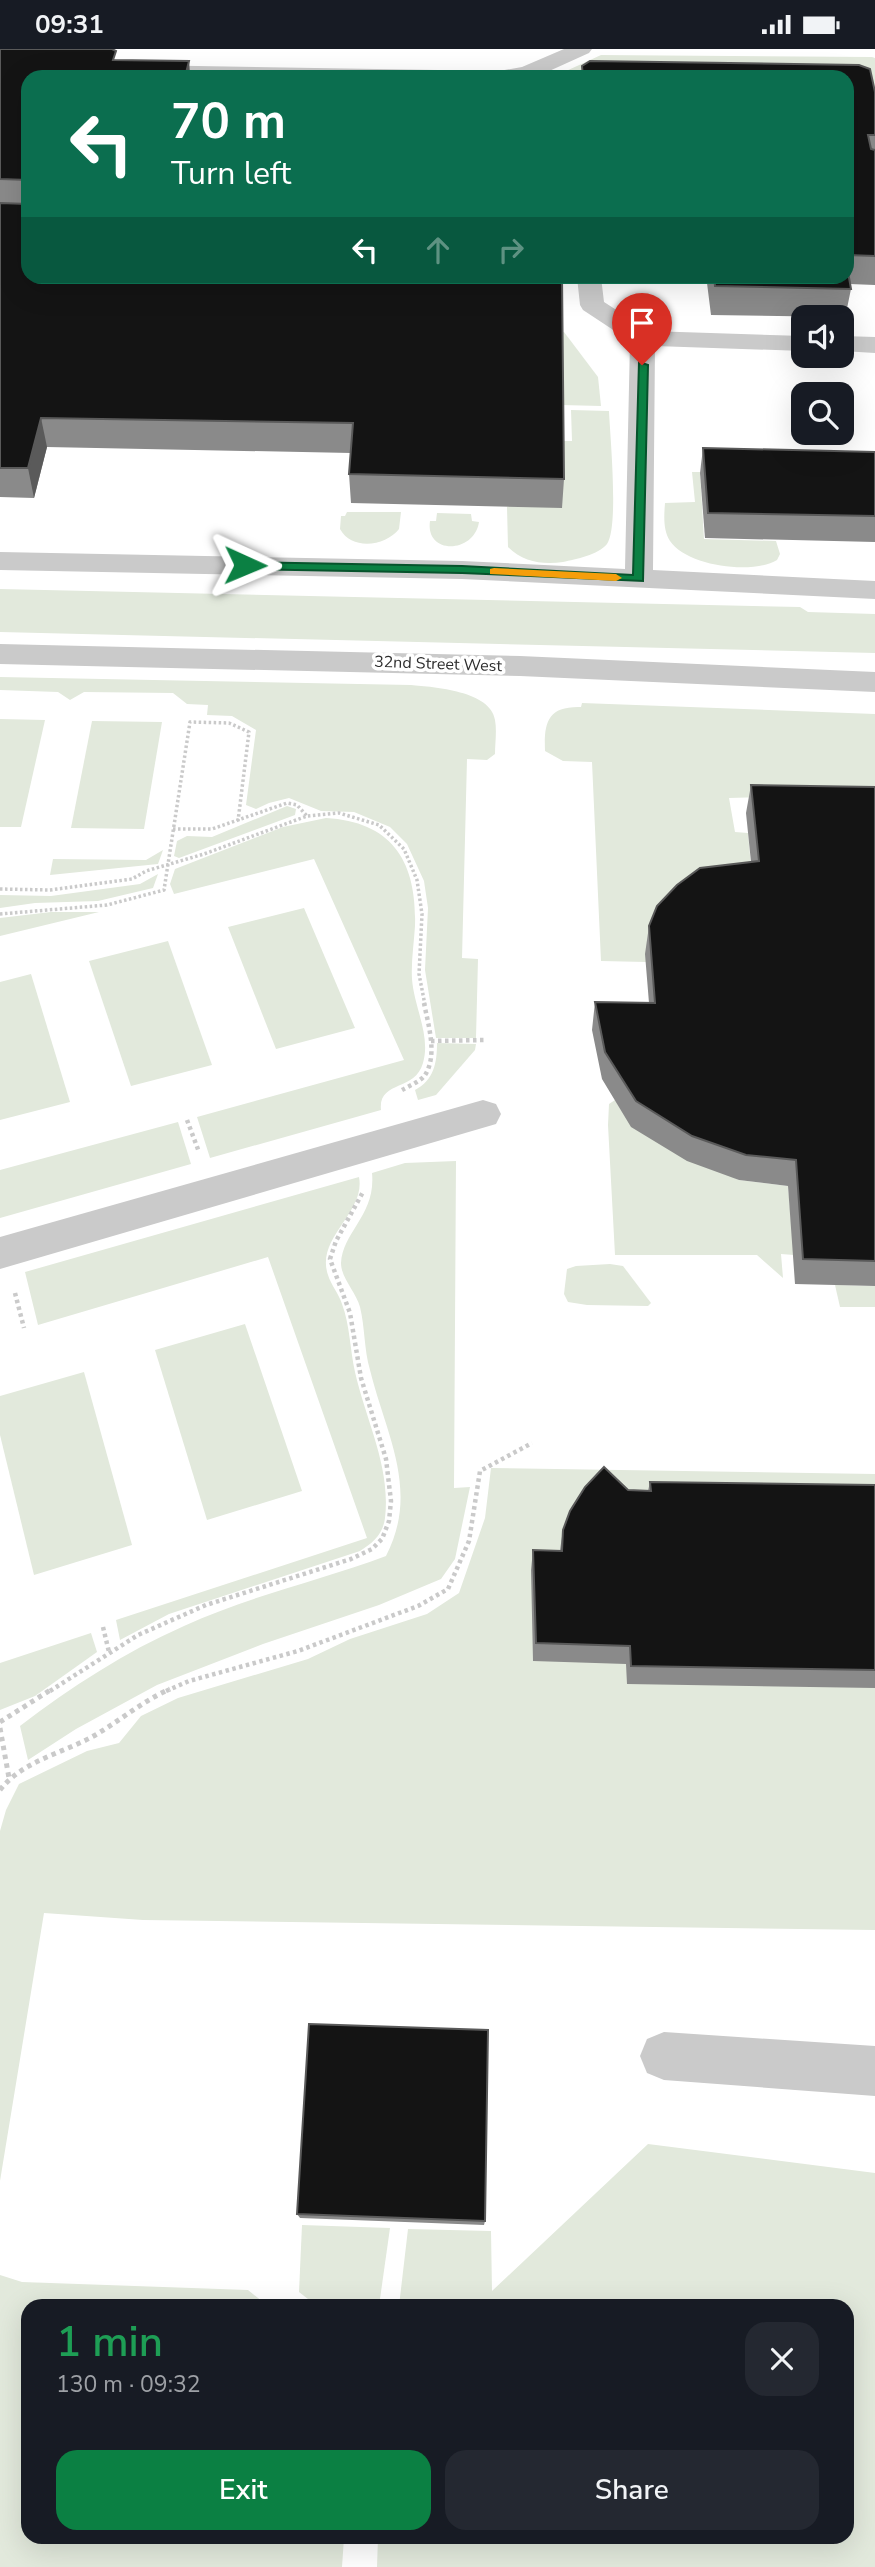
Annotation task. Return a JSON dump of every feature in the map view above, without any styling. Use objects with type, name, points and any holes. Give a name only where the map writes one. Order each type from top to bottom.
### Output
[{"type":"street","points":[[534,70],[582,49]]},
{"type":"street","points":[[590,284],[592,305],[643,338],[791,343]]},
{"type":"street","points":[[639,579],[643,338]]},
{"type":"street","points":[[854,344],[875,345]]},
{"type":"street","points":[[0,561],[462,570],[875,590]]},
{"type":"street","name":"32nd Street West","points":[[0,654],[520,666],[875,682]]},
{"type":"street","points":[[0,1253],[483,1114]]},
{"type":"street","points":[[664,2056],[875,2070]]},
{"type":"path","points":[[0,914],[107,905],[164,890],[190,722],[229,723],[249,732],[238,821]]},
{"type":"path","points":[[173,829],[212,829],[274,805],[287,803],[297,805],[307,816]]},
{"type":"path","points":[[0,889],[50,890],[132,879],[146,871],[167,867],[307,816],[340,813],[379,825],[404,849],[417,880],[422,914],[419,974],[431,1041],[429,1066],[424,1077],[390,1099],[407,1137]]},
{"type":"path","points":[[431,1041],[485,1040]]},
{"type":"path","points":[[187,1120],[196,1145]]},
{"type":"path","points":[[0,1723],[138,1635],[206,1605],[351,1559],[381,1541],[389,1521],[387,1460],[361,1380],[347,1302],[331,1264],[331,1252],[362,1197],[364,1184],[353,1153]]},
{"type":"path","points":[[0,1790],[9,1778],[97,1734],[131,1709],[163,1692],[189,1681],[298,1651],[418,1607],[448,1589],[469,1541],[480,1471],[532,1443]]},
{"type":"path","points":[[103,1627],[109,1652]]},
{"type":"path","points":[[0,1728],[9,1778]]},
{"type":"shaded area","points":[[601,55],[872,57],[875,58],[875,140],[854,93],[854,70],[568,70]]},
{"type":"shaded area","points":[[561,332],[564,332],[598,377],[601,406],[561,405]]},
{"type":"shaded area","points":[[571,410],[609,411],[613,501],[611,534],[603,548],[586,556],[563,562],[541,563],[520,556],[508,547],[507,507],[561,441],[572,441]]},
{"type":"shaded area","points":[[692,472],[700,472],[704,539],[776,541],[780,554],[777,560],[766,565],[737,567],[705,562],[678,550],[670,541],[665,528],[665,503],[695,502]]},
{"type":"shaded area","points":[[347,512],[401,512],[399,529],[378,542],[369,544],[352,541],[340,529],[341,516],[345,516]]},
{"type":"shaded area","points":[[437,513],[471,514],[472,521],[479,522],[469,540],[460,545],[442,545],[430,532],[430,521],[436,521]]},
{"type":"shaded area","points":[[0,589],[800,607],[808,612],[875,614],[875,653],[0,632]]},
{"type":"shaded area","points":[[0,677],[411,685],[460,692],[483,703],[491,710],[495,720],[495,754],[487,760],[467,759],[462,958],[478,959],[476,1038],[436,1038],[425,970],[428,908],[424,881],[407,844],[390,827],[354,812],[321,811],[289,798],[256,809],[246,805],[256,730],[232,716],[207,715],[208,705],[187,704],[173,693],[84,692],[70,700],[58,692],[0,690]]},
{"type":"shaded area","points":[[582,703],[875,714],[875,794],[729,798],[735,832],[748,833],[753,889],[646,962],[601,961],[592,762],[563,761],[545,751],[545,732],[550,718],[561,710],[581,707]]},
{"type":"shaded area","points":[[0,719],[45,720],[21,827],[0,827]]},
{"type":"shaded area","points":[[92,721],[162,722],[144,829],[71,828]]},
{"type":"shaded area","points":[[287,806],[296,809],[295,815],[179,858],[174,856],[177,841],[187,836],[212,837]]},
{"type":"shaded area","points":[[326,818],[349,821],[384,837],[396,849],[405,865],[414,903],[412,979],[424,1032],[423,1063],[413,1078],[385,1094],[381,1110],[210,1158],[197,1117],[404,1060],[314,859],[174,894],[170,884],[175,869],[283,827]]},
{"type":"shaded area","points":[[163,850],[158,864],[50,875],[53,859],[146,860]]},
{"type":"shaded area","points":[[158,874],[153,888],[98,901],[35,903],[0,908],[0,895],[51,896],[140,884]]},
{"type":"shaded area","points":[[304,908],[355,1028],[276,1049],[228,927]]},
{"type":"shaded area","points":[[51,912],[99,912],[0,936],[0,918]]},
{"type":"shaded area","points":[[168,941],[212,1065],[131,1086],[89,961]]},
{"type":"shaded area","points":[[31,974],[70,1102],[0,1120],[0,982]]},
{"type":"shaded area","points":[[437,1043],[476,1044],[475,1050],[436,1095],[418,1100],[415,1090],[426,1081],[433,1070]]},
{"type":"shaded area","points":[[615,1100],[632,1127],[739,1180],[788,1186],[794,1255],[781,1254],[783,1278],[757,1255],[615,1255],[608,1125],[609,1104]]},
{"type":"shaded area","points":[[178,1122],[191,1164],[0,1218],[0,1170]]},
{"type":"shaded area","points":[[456,1161],[454,1488],[470,1487],[455,1559],[441,1579],[379,1605],[263,1644],[157,1685],[76,1729],[28,1760],[20,1726],[120,1659],[209,1615],[386,1556],[396,1532],[400,1508],[397,1463],[368,1362],[360,1307],[343,1274],[341,1263],[347,1241],[369,1200],[372,1173],[405,1163]]},
{"type":"shaded area","points":[[359,1177],[355,1202],[328,1249],[326,1262],[329,1279],[345,1312],[355,1372],[381,1462],[386,1499],[385,1518],[380,1533],[360,1551],[169,1614],[120,1640],[116,1620],[367,1538],[268,1257],[38,1325],[25,1272]]},
{"type":"shaded area","points":[[610,1264],[623,1266],[651,1303],[648,1306],[568,1302],[564,1294],[567,1269]]},
{"type":"shaded area","points":[[835,1285],[875,1286],[875,1307],[840,1307]]},
{"type":"shaded area","points":[[245,1324],[302,1491],[207,1520],[155,1350]]},
{"type":"shaded area","points":[[84,1372],[132,1545],[34,1575],[0,1435],[0,1396]]},
{"type":"shaded area","points":[[491,1468],[875,1474],[875,1930],[143,1920],[44,1913],[0,2181],[0,1831],[6,1810],[19,1784],[87,1751],[119,1743],[141,1716],[178,1698],[308,1659],[350,1639],[427,1614],[459,1593],[485,1518]]},
{"type":"shaded area","points":[[91,1633],[97,1652],[35,1696],[0,1710],[0,1663]]},
{"type":"shaded area","points":[[648,2144],[875,2173],[875,2567],[377,2567],[378,2544],[854,2544],[854,2299],[400,2299],[408,2229],[491,2231],[492,2291]]},
{"type":"shaded area","points":[[302,2225],[390,2228],[380,2299],[308,2299],[299,2292]]},
{"type":"shaded area","points":[[0,2275],[22,2282],[248,2290],[259,2299],[21,2299],[21,2544],[344,2544],[342,2567],[0,2567]]},
{"type":"building","points":[[0,49],[112,49],[116,51],[113,60],[189,61],[187,70],[21,70],[21,180],[0,179]]},
{"type":"building","points":[[590,61],[859,65],[870,69],[875,92],[875,135],[868,135],[871,149],[875,150],[875,256],[854,255],[854,70],[582,70],[582,66]]},
{"type":"building","points":[[0,203],[21,204],[21,284],[562,284],[564,479],[349,474],[353,423],[41,418],[28,468],[0,468]]},
{"type":"building","points":[[850,284],[851,289],[715,286]]},
{"type":"building","points":[[703,448],[875,452],[875,516],[708,513]]},
{"type":"building","points":[[751,785],[875,787],[875,1261],[803,1259],[796,1160],[746,1155],[692,1136],[636,1101],[605,1052],[595,1002],[655,1003],[649,926],[657,906],[677,885],[700,868],[759,861]]},
{"type":"building","points":[[604,1467],[628,1490],[651,1491],[650,1482],[875,1485],[875,1670],[631,1666],[630,1646],[536,1643],[533,1550],[562,1551],[563,1530],[570,1511],[585,1487]]},
{"type":"building","points":[[309,2024],[488,2030],[485,2221],[297,2214]]},
{"type":"slow traffic","points":[[494,571],[616,578]]},
{"type":"route","points":[[245,565],[462,570],[639,579],[642,365]]}]
